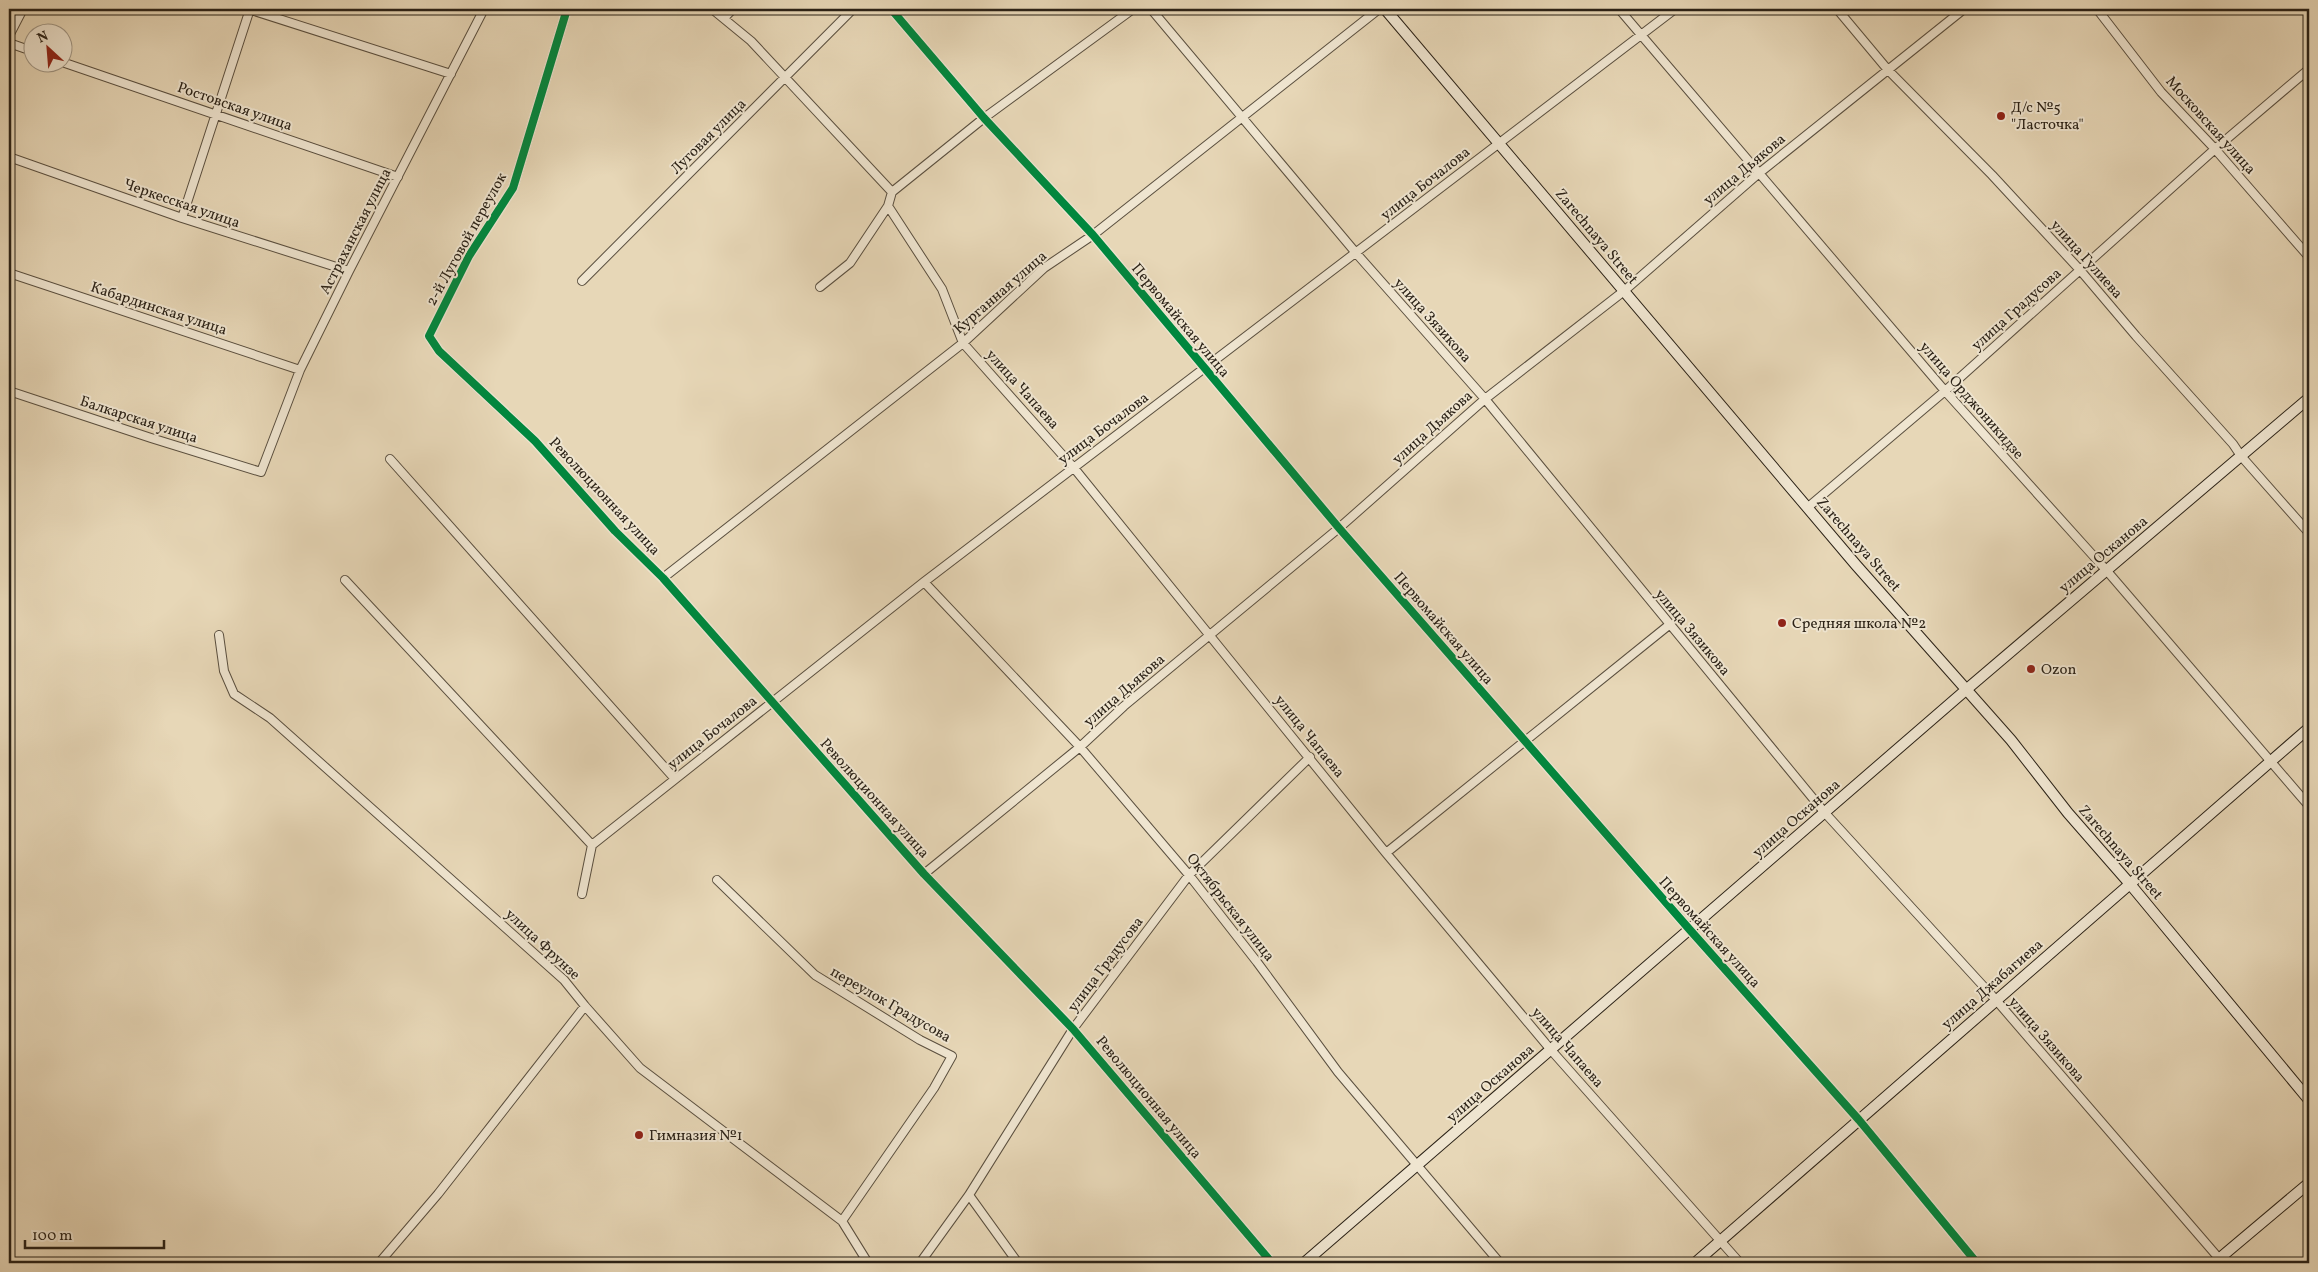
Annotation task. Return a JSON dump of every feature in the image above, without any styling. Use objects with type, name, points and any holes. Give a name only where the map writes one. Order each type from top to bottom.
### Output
[{"type":"main road","name":"Zarechnaya Street","points":[[1385,9],[1807,508],[2011,740],[2068,813],[2130,884],[2309,1100]]},
{"type":"main road","name":"улица Осканова","points":[[1304,1263],[1967,689],[2309,398]]},
{"type":"main road","name":"улица Джабагиева","points":[[1695,1263],[2309,728]]},
{"type":"main road","points":[[2219,1262],[2309,1183]]},
{"type":"street","points":[[9,36],[23,9]]},
{"type":"street","points":[[182,218],[249,9],[451,74]]},
{"type":"street","name":"Астраханская улица","points":[[261,472],[300,370],[349,270],[484,9]]},
{"type":"street","name":"2-й Луговой переулок","points":[[450,359],[439,351],[429,336],[469,256],[513,188],[567,9]]},
{"type":"street","points":[[712,9],[751,41],[892,192]]},
{"type":"street","points":[[724,17],[733,9]]},
{"type":"street","name":"Луговая улица","points":[[582,281],[853,9]]},
{"type":"street","name":"Первомайская улица","points":[[890,9],[984,118],[1093,235],[1339,528],[1690,930],[1859,1120],[1978,1263]]},
{"type":"street","points":[[820,287],[850,263],[888,206],[892,192],[984,118],[1133,9]]},
{"type":"street","name":"улица Зязикова","points":[[1152,9],[1356,253],[1485,399],[1825,813],[1996,1000],[2219,1262]]},
{"type":"street","name":"Курганная улица","points":[[663,578],[963,343],[1044,268],[1093,235],[1379,9]]},
{"type":"street","name":"улица Орджоникидзе","points":[[1619,9],[1945,391],[2107,571],[2309,806]]},
{"type":"street","name":"улица Бочалова","points":[[592,845],[924,582],[1675,9]]},
{"type":"street","name":"улица Гулиева","points":[[1836,9],[1888,70],[1992,175],[2080,270],[2309,533]]},
{"type":"street","name":"улица Дьякова","points":[[924,874],[1080,747],[1124,706],[1339,528],[1485,399],[1624,291],[1758,174],[1964,9]]},
{"type":"street","name":"Московская улица","points":[[2097,9],[2161,92],[2215,149],[2309,257]]},
{"type":"street","points":[[9,43],[22,48]]},
{"type":"street","name":"Ростовская улица","points":[[72,65],[398,176]]},
{"type":"street","name":"улица Градусова","points":[[1807,508],[1945,391],[2215,149],[2309,69]]},
{"type":"street","name":"Черкесская улица","points":[[9,157],[182,218],[349,270]]},
{"type":"street","name":"улица Чапаева","points":[[888,206],[942,289],[963,343],[1074,468],[1386,853],[1551,1050],[1740,1263]]},
{"type":"street","name":"Кабардинская улица","points":[[9,273],[300,370]]},
{"type":"street","name":"Революционная улица","points":[[450,359],[535,441],[615,531],[663,578],[924,874],[1073,1029],[1272,1263]]},
{"type":"street","name":"Балкарская улица","points":[[9,391],[261,472]]},
{"type":"street","points":[[390,459],[675,779]]},
{"type":"street","points":[[345,580],[592,845],[582,894]]},
{"type":"street","name":"Октябрьская улица","points":[[924,582],[1080,747],[1189,875],[1257,962],[1338,1072],[1500,1263]]},
{"type":"street","points":[[1386,853],[1669,625]]},
{"type":"street","name":"улица Фрунзе","points":[[219,635],[224,671],[234,694],[270,718],[564,980],[584,1006],[640,1068],[842,1221],[868,1263]]},
{"type":"street","name":"улица Градусова","points":[[920,1263],[969,1195],[1073,1029],[1189,875],[1310,757]]},
{"type":"street","name":"переулок Градусова","points":[[717,880],[815,975],[920,1040],[952,1056],[934,1088],[842,1221]]},
{"type":"street","points":[[379,1263],[438,1194],[584,1006]]},
{"type":"street","points":[[969,1195],[1018,1263]]},
{"type":"cycle path","points":[[567,9],[513,188],[469,256],[429,336],[439,351],[535,441],[615,531],[663,578],[924,874],[1073,1029],[1272,1263]]},
{"type":"cycle path","points":[[891,9],[984,118],[1093,235],[1339,528],[1690,930],[1859,1120],[1977,1263]]},
{"type":"place","name":"Д/с №5 \"Ласточка\"","points":[[2001,116]]},
{"type":"place","name":"Средняя школа №2","points":[[1782,623]]},
{"type":"place","name":"Ozon","points":[[2031,669]]},
{"type":"place","name":"Гимназия №1","points":[[639,1135]]}]
